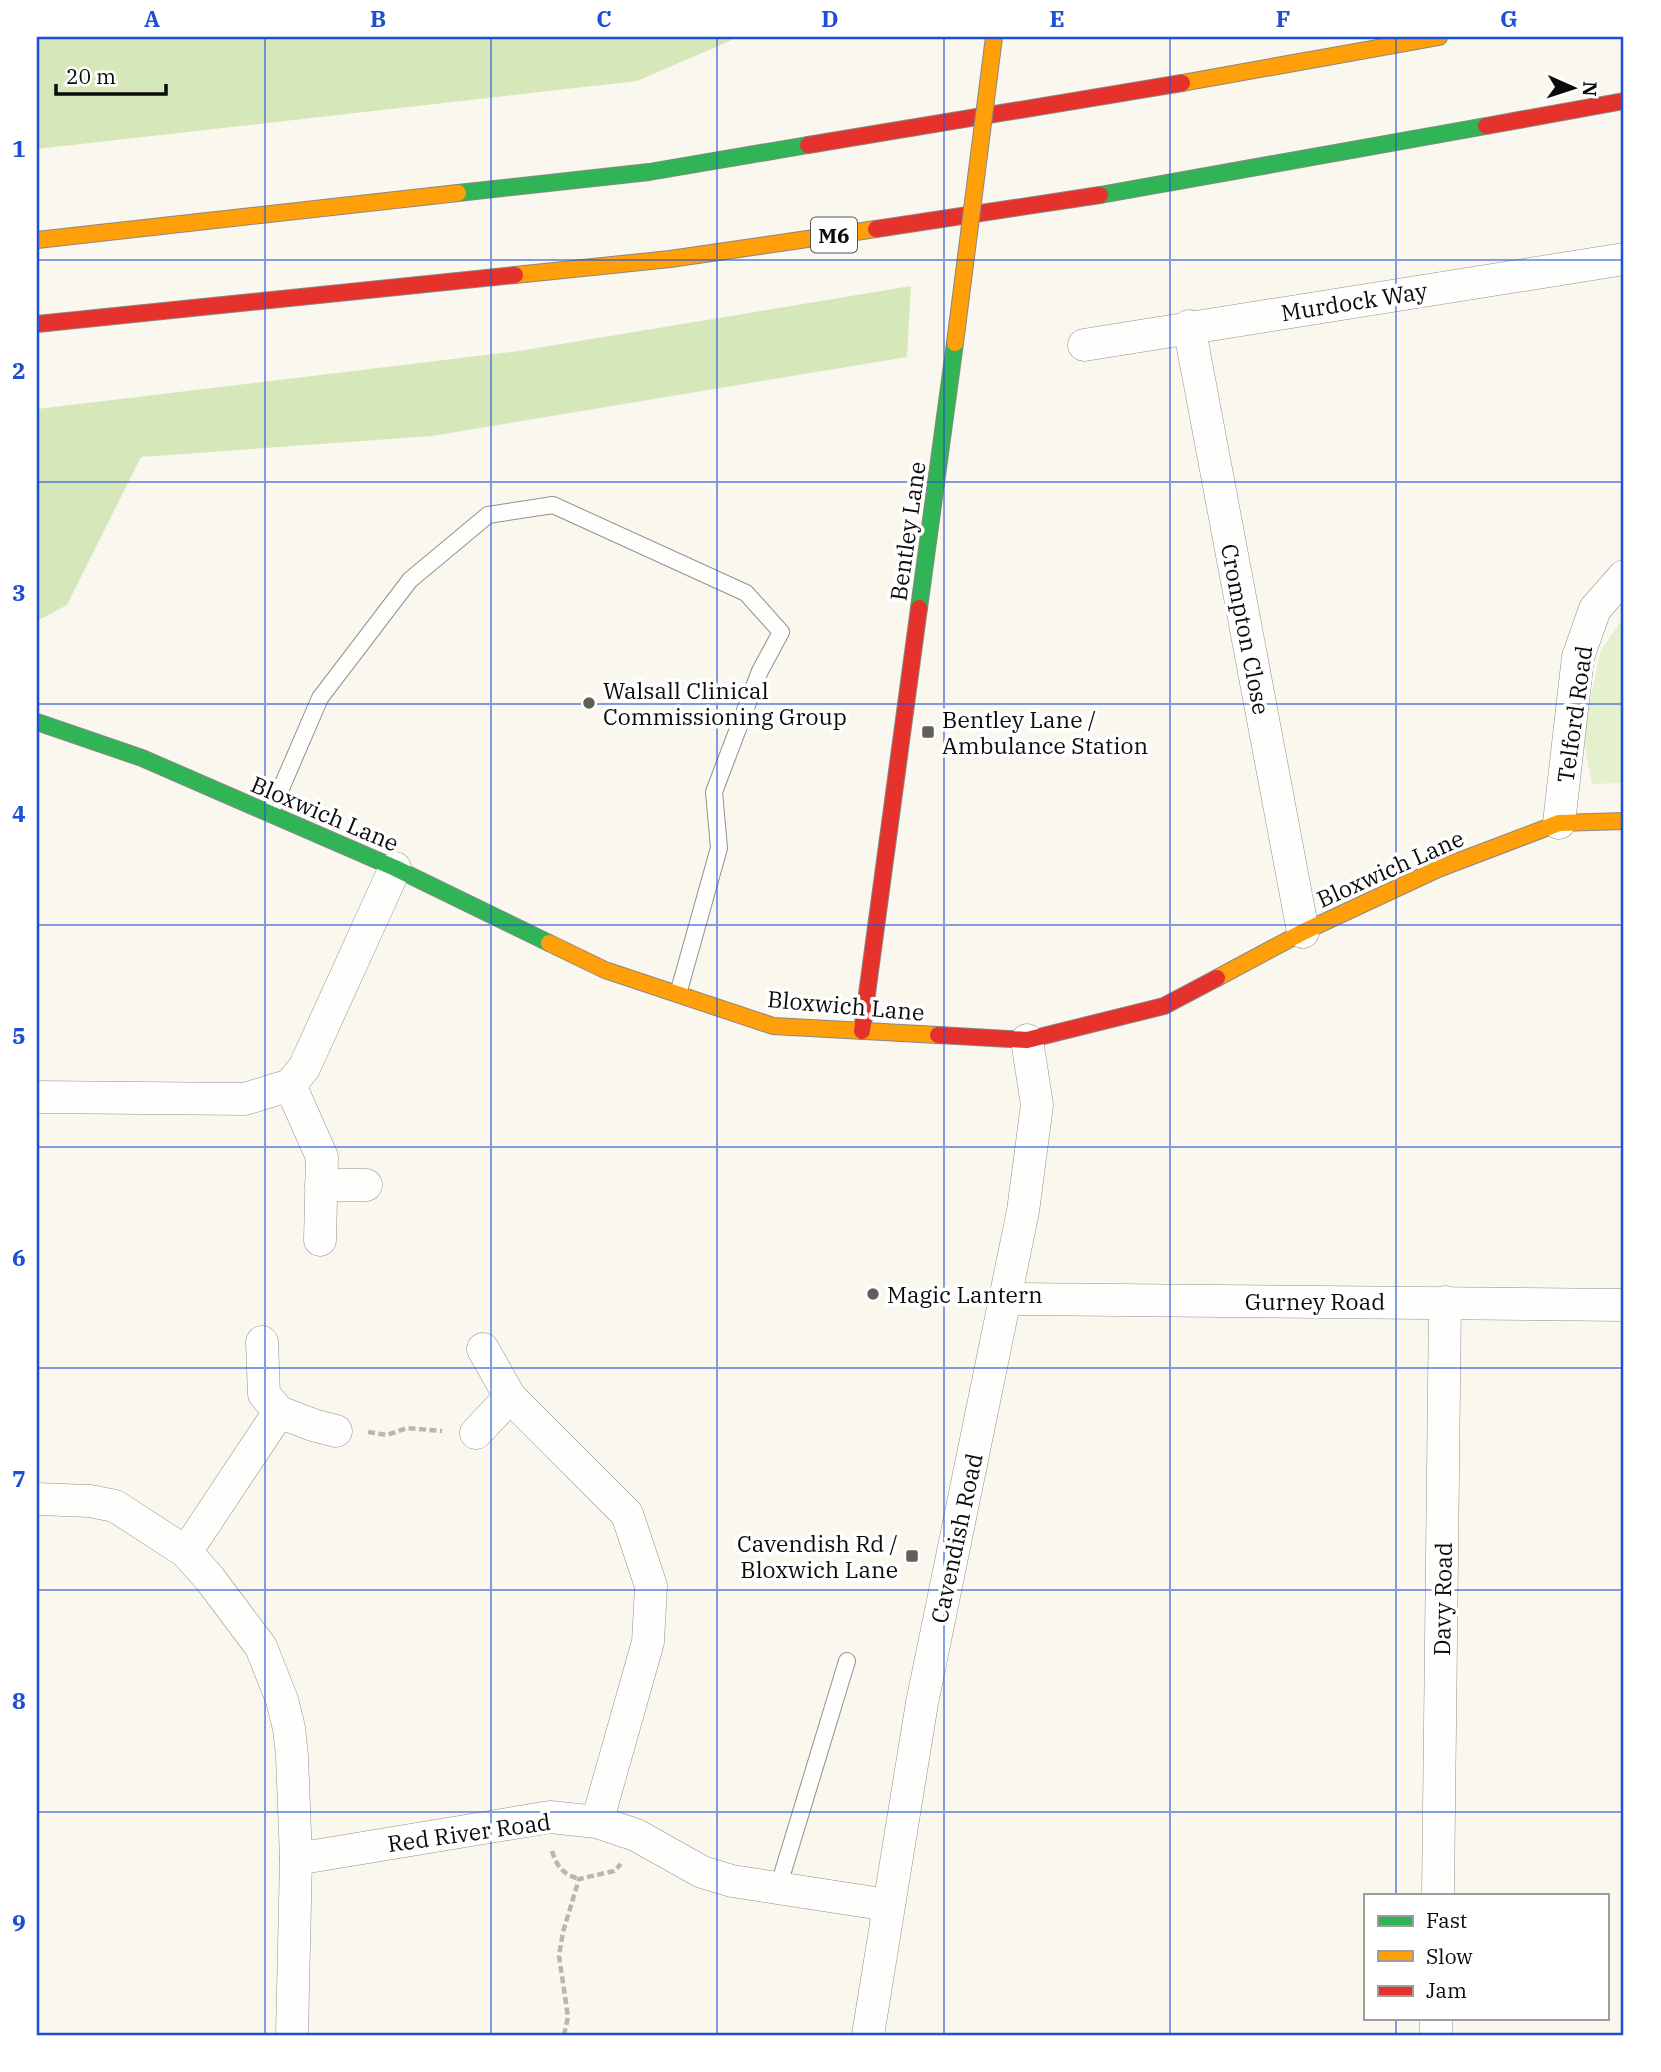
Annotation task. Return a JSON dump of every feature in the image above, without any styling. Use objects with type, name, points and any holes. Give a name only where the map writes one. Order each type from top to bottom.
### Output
[{"type":"main road","name":"Bentley Lane","points":[[862,1031],[994,37]]},
{"type":"main road","points":[[37,240],[649,172],[1320,60],[1439,37]]},
{"type":"main road","name":"M6","points":[[37,324],[670,259],[1078,199],[1624,101]]},
{"type":"main road","name":"Bloxwich Lane","points":[[37,722],[142,758],[394,868],[604,970],[774,1026],[1027,1041],[1164,1006],[1303,932],[1438,869],[1559,822],[1624,821]]},
{"type":"street","name":"Murdock Way","points":[[1084,345],[1189,326],[1624,259]]},
{"type":"street","name":"Crompton Close","points":[[1189,326],[1303,932]]},
{"type":"street","name":"Telford Road","points":[[1559,822],[1578,657],[1595,609],[1624,576]]},
{"type":"street","points":[[37,1097],[245,1099],[289,1084],[304,1068],[394,868]]},
{"type":"street","name":"Cavendish Road","points":[[868,2035],[922,1703],[1023,1211],[1037,1105],[1027,1041]]},
{"type":"street","points":[[289,1084],[322,1157],[320,1240]]},
{"type":"street","points":[[321,1185],[366,1185]]},
{"type":"street","name":"Gurney Road","points":[[1006,1299],[1624,1305]]},
{"type":"street","name":"Davy Road","points":[[1438,1894],[1446,1302]]},
{"type":"street","points":[[262,1342],[264,1394],[279,1412],[313,1426],[336,1431]]},
{"type":"street","points":[[483,1349],[510,1397],[627,1514],[651,1586],[648,1642],[597,1822]]},
{"type":"street","points":[[476,1433],[510,1397]]},
{"type":"street","points":[[186,1552],[279,1412]]},
{"type":"street","points":[[37,1499],[90,1501],[115,1506],[186,1552],[210,1579],[261,1647],[282,1700],[292,1756],[296,1859],[292,2035]]},
{"type":"street","name":"Red River Road","points":[[296,1859],[550,1817],[597,1822],[636,1835],[702,1872],[732,1881],[888,1905]]},
{"type":"lane","points":[[270,814],[320,698],[410,580],[488,515],[553,505],[746,593],[781,632],[760,671],[714,792],[719,848],[678,994]]},
{"type":"lane","points":[[778,1888],[847,1661]]},
{"type":"path","points":[[336,1431],[387,1435],[407,1428],[476,1433]]},
{"type":"path","points":[[564,2035],[568,2017],[559,1956],[563,1932],[579,1879],[614,1871],[622,1863],[636,1835]]},
{"type":"green space","points":[[37,37],[739,37],[637,81],[37,149]]},
{"type":"green space","points":[[911,286],[907,357],[432,436],[141,457],[67,605],[37,621],[37,409],[519,351]]},
{"type":"green space","points":[[1624,617],[1624,783],[1592,784],[1583,735],[1601,650]]},
{"type":"traffic: fast","points":[[1100,195],[1486,126]]},
{"type":"traffic: fast","points":[[458,193],[649,172],[808,145]]},
{"type":"traffic: fast","points":[[919,608],[955,343]]},
{"type":"traffic: fast","points":[[37,722],[142,758],[395,868],[549,943]]},
{"type":"traffic: slow","points":[[955,343],[994,37]]},
{"type":"traffic: slow","points":[[1182,83],[1439,37]]},
{"type":"traffic: slow","points":[[37,240],[458,193]]},
{"type":"traffic: slow","points":[[515,275],[670,259],[876,229]]},
{"type":"traffic: slow","points":[[1217,978],[1303,932],[1438,869],[1559,823],[1624,821]]},
{"type":"traffic: slow","points":[[549,943],[605,970],[773,1026],[938,1035]]},
{"type":"traffic: jam","points":[[808,145],[1182,83]]},
{"type":"traffic: jam","points":[[1486,126],[1624,101]]},
{"type":"traffic: jam","points":[[876,229],[1100,195]]},
{"type":"traffic: jam","points":[[37,324],[515,275]]},
{"type":"traffic: jam","points":[[862,1031],[919,608]]},
{"type":"traffic: jam","points":[[938,1035],[1027,1040],[1164,1006],[1217,978]]},
{"type":"place","name":"Walsall Clinical Commissioning Group","points":[[589,703]]},
{"type":"place","name":"Bentley Lane / Ambulance Station","points":[[928,732]]},
{"type":"place","name":"Magic Lantern","points":[[873,1294]]},
{"type":"place","name":"Cavendish Rd / Bloxwich Lane","points":[[912,1556]]}]
